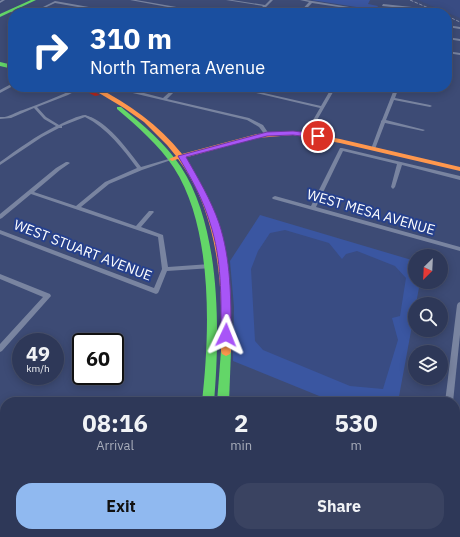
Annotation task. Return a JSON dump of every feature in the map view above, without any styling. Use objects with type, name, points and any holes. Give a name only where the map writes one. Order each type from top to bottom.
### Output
[{"type":"main road","points":[[17,8],[34,0]]},
{"type":"main road","points":[[16,8],[25,3]]},
{"type":"main road","points":[[14,8],[25,3]]},
{"type":"main road","points":[[91,92],[106,100],[152,134],[181,173],[196,205],[206,239],[212,292],[209,397]]},
{"type":"main road","points":[[102,92],[118,100],[140,115],[164,136],[182,156],[207,201],[215,223],[223,262],[226,287],[227,322],[223,397]]},
{"type":"main road","points":[[172,159],[267,134],[293,133],[307,134],[373,149],[434,168],[460,169]]},
{"type":"street","points":[[0,2],[4,0]]},
{"type":"street","points":[[131,0],[182,8]]},
{"type":"street","points":[[227,0],[266,6]]},
{"type":"street","points":[[264,8],[272,0]]},
{"type":"street","points":[[301,0],[352,8]]},
{"type":"street","points":[[381,8],[386,0]]},
{"type":"street","points":[[42,8],[55,2],[89,8]]},
{"type":"street","points":[[305,8],[311,2]]},
{"type":"street","points":[[383,5],[412,8]]},
{"type":"street","points":[[0,118],[6,119],[56,100],[71,92]]},
{"type":"street","points":[[137,92],[248,119],[261,126],[267,134]]},
{"type":"street","points":[[164,99],[172,92]]},
{"type":"street","points":[[254,92],[322,107]]},
{"type":"street","points":[[307,134],[331,92]]},
{"type":"street","points":[[373,149],[395,92]]},
{"type":"street","points":[[392,99],[430,106]]},
{"type":"street","points":[[35,107],[45,118],[60,127]]},
{"type":"street","points":[[2,162],[60,127],[85,116],[102,127],[116,140],[140,169]]},
{"type":"street","points":[[384,121],[423,130]]},
{"type":"street","points":[[313,208],[342,149],[400,163],[434,168],[460,178]]},
{"type":"street","points":[[78,207],[107,183],[140,169],[172,159]]},
{"type":"street","points":[[0,217],[68,163]]},
{"type":"street","points":[[393,187],[400,163]]},
{"type":"street","points":[[30,192],[138,227],[161,236],[165,269],[210,266]]},
{"type":"street","name":"WEST MESA AVENUE","points":[[275,198],[460,249]]},
{"type":"street","points":[[138,227],[151,212]]},
{"type":"street","name":"WEST STUART AVENUE","points":[[0,232],[156,291],[165,269]]},
{"type":"street","points":[[0,276],[48,296],[0,348]]},
{"type":"street","points":[[450,397],[457,362],[460,305]]},
{"type":"shaded area","points":[[311,0],[370,0],[368,4],[378,6],[377,8],[363,8]]},
{"type":"shaded area","points":[[418,0],[460,0],[460,18],[452,15],[452,8],[437,8]]},
{"type":"shaded area","points":[[260,215],[408,259],[408,289],[419,289],[417,297],[408,297],[408,337],[410,337],[399,397],[322,397],[233,361],[234,307],[230,261]]},
{"type":"shaded area","points":[[285,230],[329,243],[342,259],[346,254],[357,251],[395,266],[406,278],[400,316],[392,318],[398,340],[383,389],[350,386],[263,350],[255,341],[251,269],[258,251],[270,233]]},
{"type":"railway","points":[[410,0],[428,8]]},
{"type":"railway","points":[[452,18],[460,22]]},
{"type":"traffic: fast","points":[[17,8],[34,0]]},
{"type":"traffic: fast","points":[[0,16],[8,12]]},
{"type":"traffic: fast","points":[[0,64],[8,66]]},
{"type":"traffic: fast","points":[[119,108],[147,132],[178,168],[192,196],[198,213],[203,231],[209,267],[211,353],[208,397]]},
{"type":"traffic: fast","points":[[223,397],[226,351]]},
{"type":"traffic: slow","points":[[102,92],[133,111],[170,143],[189,168],[203,196],[214,226],[221,256],[227,320],[226,351]]},
{"type":"traffic: slow","points":[[172,159],[257,136],[293,133],[340,141],[460,169]]},
{"type":"traffic: jam","points":[[91,92],[97,95]]},
{"type":"route","points":[[226,335],[226,287],[223,262],[215,223],[207,201],[182,156],[267,134],[293,133],[318,136]]}]
